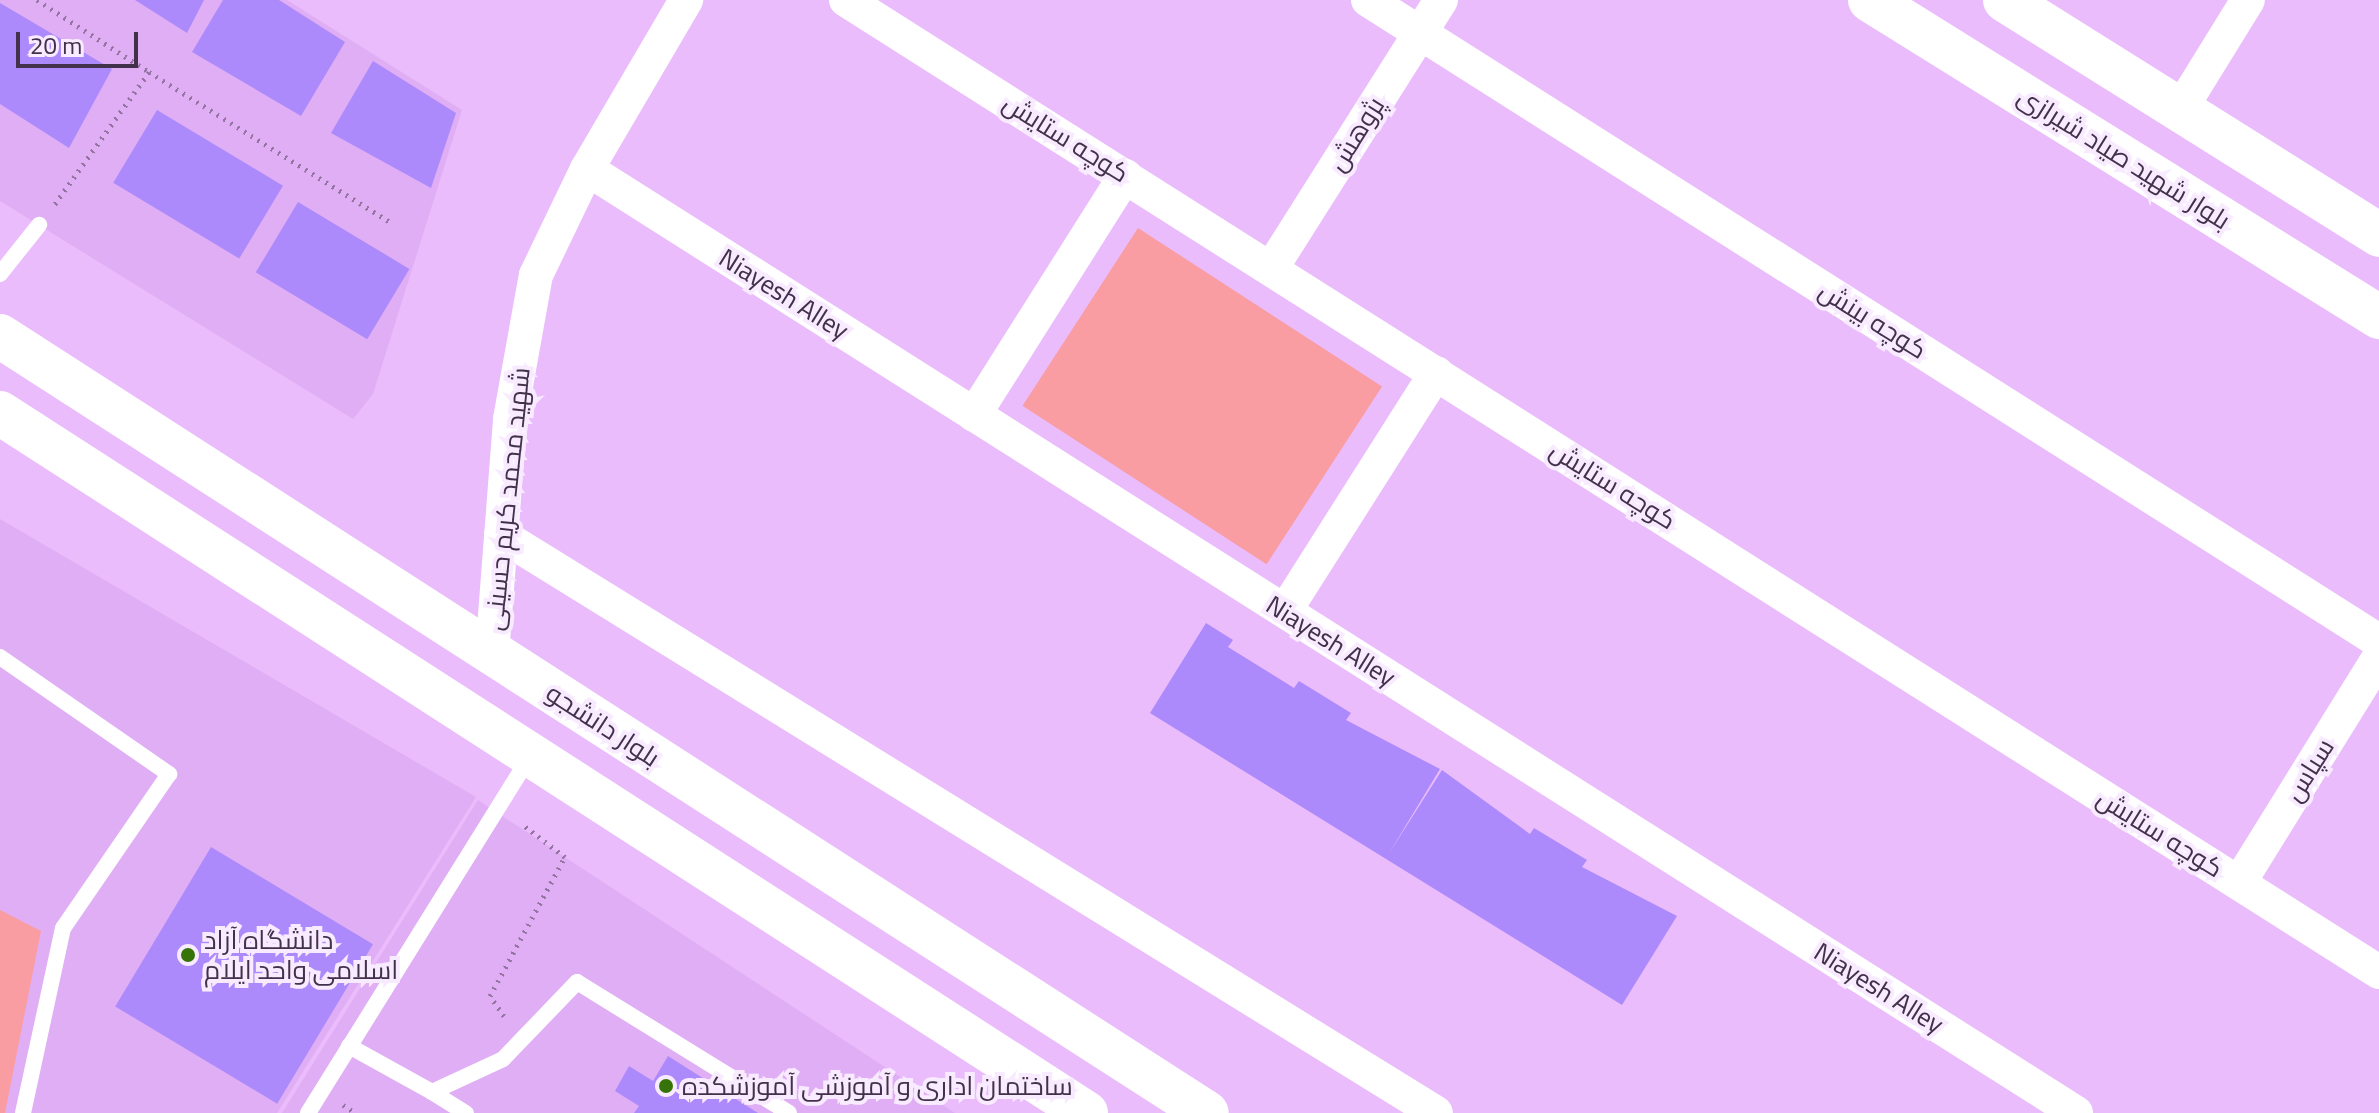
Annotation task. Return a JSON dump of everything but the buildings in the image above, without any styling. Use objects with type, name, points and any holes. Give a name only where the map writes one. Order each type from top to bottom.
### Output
[{"type":"main road","name":"بلوار شهید صیاد شیرازی","points":[[1870,0],[2379,317]]},
{"type":"main road","points":[[2005,0],[2379,235]]},
{"type":"main road","name":"بلوار دانشجو","points":[[0,336],[1207,1113]]},
{"type":"main road","points":[[0,413],[1086,1113]]},
{"type":"street","name":"شهید محمد‌ کریم حسینی","points":[[492,654],[510,419],[536,275],[587,169],[686,0]]},
{"type":"street","name":"کوچه ستایش","points":[[846,0],[2379,972]]},
{"type":"street","name":"کوچه بینش","points":[[1368,0],[2379,641]]},
{"type":"street","name":"پژوهش","points":[[1271,269],[1441,0]]},
{"type":"street","points":[[2180,110],[2248,0]]},
{"type":"street","name":"Niayesh Alley","points":[[587,169],[2073,1112]]},
{"type":"street","points":[[974,415],[1125,176]]},
{"type":"street","points":[[1285,611],[1436,373]]},
{"type":"street","points":[[501,535],[1436,1113]]},
{"type":"street","name":"سپاس","points":[[2239,883],[2379,657]]},
{"type":"lane","points":[[0,274],[39,225]]},
{"type":"lane","points":[[0,657],[169,774],[63,928],[23,1113]]},
{"type":"lane","points":[[308,1113],[530,755]]},
{"type":"lane","points":[[432,1092],[503,1059],[577,982],[789,1113]]},
{"type":"lane","points":[[349,1046],[466,1113]]},
{"type":"path","points":[[37,0],[392,223]]},
{"type":"path","points":[[39,225],[149,72]]},
{"type":"path","points":[[490,996],[565,857],[499,806]]},
{"type":"shaded area","points":[[0,0],[287,0],[462,110],[373,394],[353,419],[0,201]]},
{"type":"shaded area","points":[[1138,228],[1382,386],[1267,564],[1023,406]]},
{"type":"shaded area","name":"دانشگاه آزاد اسلامی واحد ایلام","points":[[0,519],[476,797],[277,1113],[0,1113]]},
{"type":"shaded area","points":[[478,800],[496,812],[955,1113],[282,1113]]},
{"type":"shaded area","points":[[0,910],[41,931],[5,1113],[0,1113]]},
{"type":"place","name":"دانشگاه آزاد اسلامی واحد ایلام","points":[[188,955]]},
{"type":"place","name":"ساختمان اداری و آموزشی آموزشکده","points":[[666,1086]]}]
